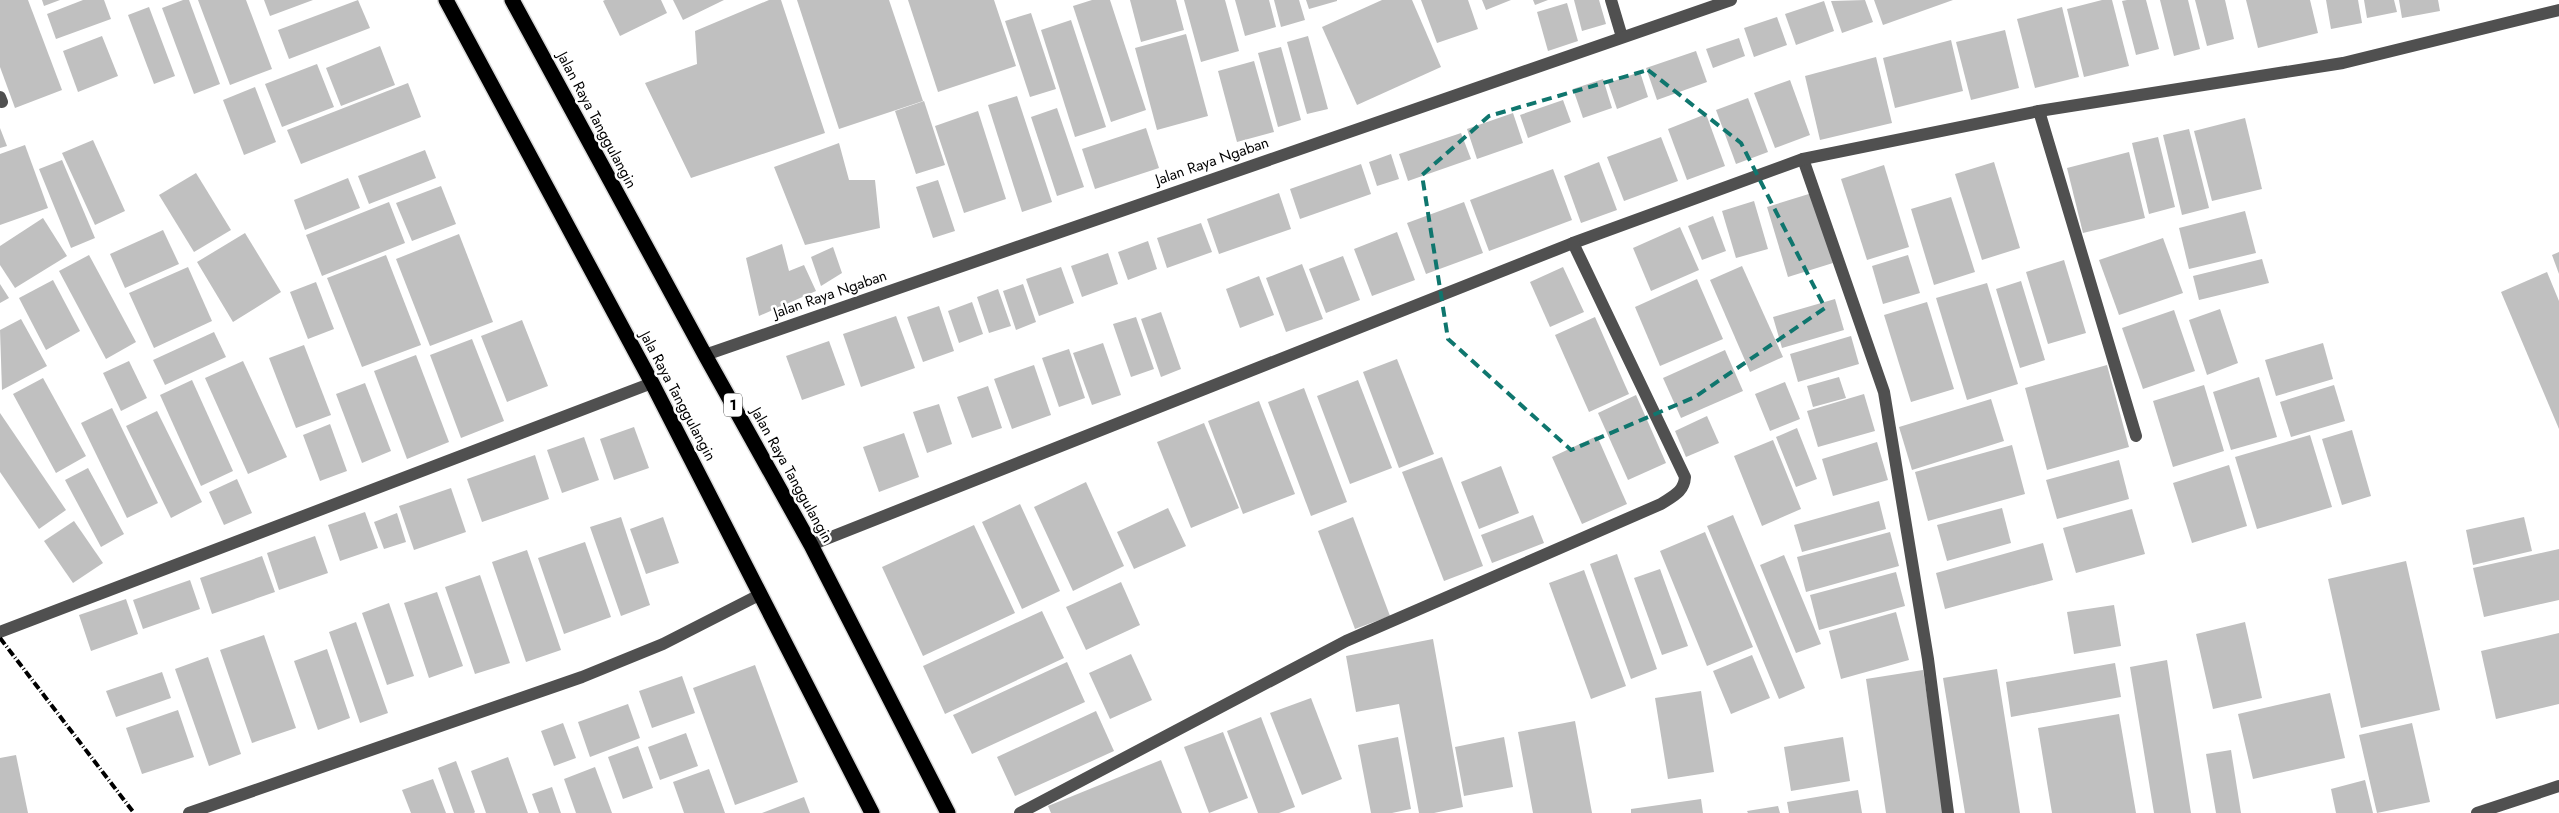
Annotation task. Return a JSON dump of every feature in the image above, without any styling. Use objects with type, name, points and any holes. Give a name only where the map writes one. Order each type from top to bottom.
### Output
[{"type":"highway","name":"Jala Raya Tanggulangin","points":[[446,0],[652,383],[872,813]]},
{"type":"highway","name":"Jalan Raya Tanggulangin","points":[[512,0],[704,355],[811,545],[948,813]]},
{"type":"street","points":[[1611,0],[1622,37]]},
{"type":"street","name":"Jalan Raya Ngaban","points":[[704,355],[1731,0]]},
{"type":"street","points":[[811,545],[1573,243],[1804,159],[2039,111],[2343,64],[2559,10]]},
{"type":"street","points":[[2039,111],[2136,436]]},
{"type":"street","points":[[1804,159],[1884,392],[1928,659],[1948,813]]},
{"type":"street","points":[[1020,813],[1346,642],[1661,504],[1680,492],[1684,485],[1685,477],[1573,243]]},
{"type":"street","points":[[0,632],[652,383]]},
{"type":"street","points":[[190,813],[582,677],[663,644],[761,594]]},
{"type":"street","points":[[2477,813],[2559,786]]},
{"type":"highlighted area","points":[[1648,70],[1741,143],[1825,308],[1695,397],[1571,450],[1448,339],[1422,175],[1489,116]]},
{"type":"building","points":[[0,0],[28,0],[62,90],[15,108],[0,67]]},
{"type":"building","points":[[42,0],[60,0],[44,6]]},
{"type":"building","points":[[83,0],[104,0],[111,19],[56,39],[47,14]]},
{"type":"building","points":[[183,0],[189,0],[220,84],[194,94],[162,8]]},
{"type":"building","points":[[198,0],[246,0],[272,69],[230,85]]},
{"type":"building","points":[[264,0],[313,0],[270,16]]},
{"type":"building","points":[[358,0],[370,28],[289,59],[278,30]]},
{"type":"building","points":[[661,0],[667,13],[620,36],[603,1]]},
{"type":"building","points":[[673,0],[724,0],[683,20]]},
{"type":"building","points":[[769,0],[781,0],[825,133],[691,178],[645,83],[697,64],[695,31]]},
{"type":"building","points":[[797,0],[889,0],[923,101],[839,129]]},
{"type":"building","points":[[908,0],[994,0],[1016,66],[938,92]]},
{"type":"building","points":[[1092,0],[1110,0],[1146,110],[1111,122],[1073,6]]},
{"type":"building","points":[[1130,0],[1176,0],[1184,30],[1141,42]]},
{"type":"building","points":[[1184,0],[1225,0],[1239,51],[1201,62]]},
{"type":"building","points":[[1235,0],[1269,0],[1276,27],[1245,36]]},
{"type":"building","points":[[1274,0],[1299,0],[1305,20],[1281,27]]},
{"type":"building","points":[[1306,0],[1337,0],[1337,1],[1309,9]]},
{"type":"building","points":[[1382,0],[1412,0],[1441,67],[1357,105],[1322,27]]},
{"type":"building","points":[[1421,0],[1468,0],[1478,29],[1437,43]]},
{"type":"building","points":[[1482,0],[1511,0],[1486,10]]},
{"type":"building","points":[[1533,0],[1548,0],[1535,5]]},
{"type":"building","points":[[1574,0],[1599,0],[1606,24],[1582,31]]},
{"type":"building","points":[[1865,0],[1873,22],[1842,33],[1831,1]]},
{"type":"building","points":[[1874,0],[1953,0],[1883,25]]},
{"type":"building","points":[[2102,0],[2112,0],[2129,66],[2084,77],[2067,9]]},
{"type":"building","points":[[2146,0],[2159,49],[2136,55],[2122,1]]},
{"type":"building","points":[[2160,0],[2188,0],[2200,49],[2174,56]]},
{"type":"building","points":[[2195,0],[2225,0],[2234,39],[2207,46]]},
{"type":"building","points":[[2246,0],[2310,0],[2318,33],[2258,48]]},
{"type":"building","points":[[2326,0],[2358,0],[2362,23],[2331,29]]},
{"type":"building","points":[[2364,0],[2394,0],[2397,12],[2367,18]]},
{"type":"building","points":[[2399,0],[2438,0],[2440,11],[2402,18]]},
{"type":"building","points":[[1824,1],[1834,31],[1796,45],[1785,14]]},
{"type":"building","points":[[1567,3],[1578,41],[1548,51],[1537,12]]},
{"type":"building","points":[[149,7],[175,76],[154,84],[128,15]]},
{"type":"building","points":[[2062,7],[2079,77],[2035,88],[2017,19]]},
{"type":"building","points":[[1031,13],[1056,89],[1030,97],[1005,21]]},
{"type":"building","points":[[1777,17],[1787,45],[1754,57],[1744,28]]},
{"type":"building","points":[[1071,20],[1106,127],[1075,137],[1041,30]]},
{"type":"building","points":[[2005,30],[2019,88],[1971,100],[1956,42]]},
{"type":"building","points":[[1186,34],[1208,116],[1157,130],[1135,48]]},
{"type":"building","points":[[102,36],[118,76],[78,92],[63,51]]},
{"type":"building","points":[[1308,36],[1328,109],[1307,114],[1287,42]]},
{"type":"building","points":[[1739,38],[1745,56],[1713,68],[1706,49]]},
{"type":"building","points":[[1951,40],[1963,91],[1895,108],[1883,58]]},
{"type":"building","points":[[380,46],[395,85],[341,106],[326,68]]},
{"type":"building","points":[[1281,47],[1301,120],[1278,127],[1258,53]]},
{"type":"building","points":[[1696,51],[1707,82],[1657,100],[1646,68]]},
{"type":"building","points":[[1876,57],[1892,123],[1820,140],[1805,76]]},
{"type":"building","points":[[1254,61],[1274,132],[1237,142],[1218,71]]},
{"type":"building","points":[[317,64],[334,107],[282,127],[265,84]]},
{"type":"building","points":[[1640,72],[1648,97],[1617,109],[1608,83]]},
{"type":"building","points":[[1603,79],[1612,108],[1583,118],[1573,89]]},
{"type":"building","points":[[1790,80],[1810,135],[1775,148],[1754,93]]},
{"type":"building","points":[[408,83],[421,117],[301,164],[287,130]]},
{"type":"building","points":[[255,87],[276,142],[244,155],[223,100]]},
{"type":"building","points":[[1017,96],[1052,202],[1022,212],[988,105]]},
{"type":"building","points":[[1748,98],[1768,152],[1736,164],[1716,110]]},
{"type":"building","points":[[1563,100],[1571,122],[1528,138],[1520,115]]},
{"type":"building","points":[[924,101],[945,165],[916,174],[895,111]]},
{"type":"building","points":[[1057,108],[1084,187],[1057,196],[1031,117]]},
{"type":"building","points":[[978,111],[1006,199],[964,213],[935,126]]},
{"type":"building","points":[[1513,113],[1523,143],[1477,159],[1467,129]]},
{"type":"building","points":[[1706,114],[1725,166],[1687,180],[1668,129]]},
{"type":"building","points":[[2245,118],[2262,189],[2212,201],[2194,131]]},
{"type":"building","points":[[0,128],[7,146],[0,148]]},
{"type":"building","points":[[1146,128],[1159,168],[1095,189],[1082,149]]},
{"type":"building","points":[[2189,129],[2209,208],[2182,215],[2163,135]]},
{"type":"building","points":[[1461,133],[1471,159],[1408,181],[1399,154]]},
{"type":"building","points":[[1661,137],[1678,181],[1624,201],[1607,157]]},
{"type":"building","points":[[2158,137],[2175,207],[2149,214],[2132,143]]},
{"type":"building","points":[[93,140],[125,211],[95,225],[62,153]]},
{"type":"building","points":[[839,143],[849,180],[875,180],[880,228],[805,245],[774,167]]},
{"type":"building","points":[[25,145],[48,208],[0,225],[0,154]]},
{"type":"building","points":[[425,150],[436,178],[369,204],[358,176]]},
{"type":"building","points":[[2129,152],[2145,218],[2083,233],[2067,168]]},
{"type":"building","points":[[1391,154],[1399,179],[1377,186],[1369,162]]},
{"type":"building","points":[[62,160],[95,238],[71,248],[39,169]]},
{"type":"building","points":[[1599,162],[1617,210],[1581,223],[1564,176]]},
{"type":"building","points":[[1994,162],[2020,248],[1982,260],[1955,174]]},
{"type":"building","points":[[1361,164],[1371,194],[1300,219],[1290,189]]},
{"type":"building","points":[[1884,165],[1909,247],[1867,260],[1841,179]]},
{"type":"building","points":[[1553,169],[1572,220],[1489,251],[1470,200]]},
{"type":"building","points":[[196,173],[231,230],[194,252],[159,195]]},
{"type":"building","points":[[348,178],[360,208],[305,230],[294,200]]},
{"type":"building","points":[[938,180],[955,231],[933,238],[916,187]]},
{"type":"building","points":[[441,186],[456,224],[412,241],[396,203]]},
{"type":"building","points":[[1279,193],[1291,229],[1219,254],[1207,219]]},
{"type":"building","points":[[1812,193],[1833,263],[1788,277],[1767,207]]},
{"type":"building","points":[[1951,197],[1975,272],[1934,285],[1911,209]]},
{"type":"building","points":[[1754,201],[1768,249],[1736,258],[1722,211]]},
{"type":"building","points":[[389,202],[405,243],[322,276],[306,235]]},
{"type":"building","points":[[1464,202],[1483,253],[1426,274],[1407,223]]},
{"type":"building","points":[[2245,211],[2256,253],[2189,269],[2179,228]]},
{"type":"building","points":[[1713,216],[1726,251],[1702,260],[1688,226]]},
{"type":"building","points":[[43,218],[67,256],[15,288],[0,265],[0,246]]},
{"type":"building","points":[[1201,223],[1212,252],[1167,268],[1157,238]]},
{"type":"building","points":[[1680,227],[1699,270],[1651,291],[1633,248]]},
{"type":"building","points":[[163,230],[179,264],[125,288],[110,254]]},
{"type":"building","points":[[1397,232],[1415,280],[1372,296],[1354,249]]},
{"type":"building","points":[[245,233],[281,292],[233,322],[197,262]]},
{"type":"building","points":[[459,234],[493,322],[430,346],[396,259]]},
{"type":"building","points":[[2163,238],[2183,293],[2119,315],[2099,260]]},
{"type":"building","points":[[1148,241],[1157,269],[1128,280],[1118,252]]},
{"type":"building","points":[[782,244],[789,271],[804,265],[816,291],[759,316],[746,258]]},
{"type":"building","points":[[833,247],[842,273],[821,286],[811,257]]},
{"type":"building","points":[[2559,252],[2559,274],[2552,255]]},
{"type":"building","points":[[1108,253],[1118,284],[1082,297],[1071,266]]},
{"type":"building","points":[[89,255],[136,342],[106,359],[59,271]]},
{"type":"building","points":[[386,255],[421,345],[362,367],[327,278]]},
{"type":"building","points":[[1908,255],[1920,293],[1883,304],[1872,266]]},
{"type":"building","points":[[1343,256],[1360,300],[1326,313],[1309,269]]},
{"type":"building","points":[[2262,259],[2269,283],[2199,300],[2193,276]]},
{"type":"building","points":[[2064,260],[2086,333],[2048,344],[2026,272]]},
{"type":"building","points":[[1302,264],[1323,319],[1286,332],[1266,278]]},
{"type":"building","points":[[1742,266],[1783,357],[1750,372],[1710,280]]},
{"type":"building","points":[[188,267],[212,321],[154,348],[129,293]]},
{"type":"building","points":[[1061,267],[1074,303],[1039,316],[1026,279]]},
{"type":"building","points":[[1563,267],[1584,312],[1550,327],[1530,282]]},
{"type":"building","points":[[2547,272],[2559,301],[2559,429],[2501,292]]},
{"type":"building","points":[[1259,276],[1274,315],[1240,328],[1226,289]]},
{"type":"building","points":[[1697,279],[1723,339],[1660,366],[1635,307]]},
{"type":"building","points":[[53,280],[80,331],[46,350],[19,298]]},
{"type":"building","points":[[2021,281],[2045,360],[2020,368],[1996,289]]},
{"type":"building","points":[[316,282],[334,329],[308,339],[290,292]]},
{"type":"building","points":[[1987,283],[2018,384],[1967,400],[1936,298]]},
{"type":"building","points":[[0,284],[9,298],[0,303]]},
{"type":"building","points":[[1023,284],[1036,322],[1016,330],[1003,291]]},
{"type":"building","points":[[998,289],[1011,326],[989,333],[977,297]]},
{"type":"building","points":[[1835,299],[1844,330],[1782,348],[1773,317]]},
{"type":"building","points":[[972,302],[983,334],[959,343],[948,311]]},
{"type":"building","points":[[1927,302],[1954,389],[1911,402],[1884,315]]},
{"type":"building","points":[[939,306],[954,351],[923,362],[907,317]]},
{"type":"building","points":[[2220,309],[2238,363],[2207,375],[2189,320]]},
{"type":"building","points":[[2174,310],[2195,371],[2143,389],[2122,328]]},
{"type":"building","points":[[1161,312],[1181,369],[1161,377],[1141,319]]},
{"type":"building","points":[[896,316],[915,368],[861,387],[843,334]]},
{"type":"building","points":[[1136,317],[1154,369],[1131,377],[1113,324]]},
{"type":"building","points":[[1595,317],[1629,394],[1589,412],[1555,335]]},
{"type":"building","points":[[21,319],[47,366],[2,390],[0,330]]},
{"type":"building","points":[[522,320],[548,386],[507,402],[481,336]]},
{"type":"building","points":[[214,332],[226,357],[165,385],[153,360]]},
{"type":"building","points":[[1851,336],[1859,364],[1798,382],[1790,354]]},
{"type":"building","points":[[472,339],[504,421],[461,438],[430,355]]},
{"type":"building","points":[[829,341],[845,385],[802,400],[786,356]]},
{"type":"building","points":[[1103,343],[1121,395],[1092,405],[1073,353]]},
{"type":"building","points":[[2323,343],[2333,379],[2276,396],[2265,360]]},
{"type":"building","points":[[304,345],[331,415],[296,428],[269,358]]},
{"type":"building","points":[[1069,349],[1085,398],[1059,407],[1042,358]]},
{"type":"building","points":[[1725,350],[1743,391],[1681,418],[1663,378]]},
{"type":"building","points":[[416,355],[449,442],[407,459],[374,371]]},
{"type":"building","points":[[1397,359],[1434,454],[1399,468],[1363,372]]},
{"type":"building","points":[[129,361],[147,398],[121,411],[103,373]]},
{"type":"building","points":[[243,361],[287,457],[248,474],[205,378]]},
{"type":"building","points":[[1034,365],[1051,415],[1012,429],[994,379]]},
{"type":"building","points":[[2107,365],[2129,447],[2047,470],[2025,388]]},
{"type":"building","points":[[1839,377],[1846,398],[1813,407],[1807,386]]},
{"type":"building","points":[[2259,377],[2277,437],[2231,450],[2213,392]]},
{"type":"building","points":[[43,378],[86,456],[56,473],[13,394]]},
{"type":"building","points":[[192,380],[233,471],[201,486],[160,395]]},
{"type":"building","points":[[1358,380],[1392,468],[1350,484],[1317,396]]},
{"type":"building","points":[[1785,382],[1800,419],[1770,431],[1755,394]]},
{"type":"building","points":[[365,383],[391,451],[362,463],[336,394]]},
{"type":"building","points":[[2204,385],[2224,451],[2173,467],[2153,401]]},
{"type":"building","points":[[2334,385],[2345,421],[2291,437],[2280,402]]},
{"type":"building","points":[[988,386],[1002,428],[972,438],[957,397]]},
{"type":"building","points":[[1304,388],[1347,502],[1311,516],[1268,402]]},
{"type":"building","points":[[1864,394],[1875,431],[1818,447],[1807,411]]},
{"type":"building","points":[[1636,395],[1666,463],[1628,480],[1598,413]]},
{"type":"building","points":[[1991,399],[2004,441],[1912,470],[1899,427]]},
{"type":"building","points":[[1259,401],[1295,494],[1243,514],[1208,421]]},
{"type":"building","points":[[939,404],[952,444],[927,453],[913,412]]},
{"type":"building","points":[[112,408],[158,503],[127,518],[81,423]]},
{"type":"building","points":[[157,411],[202,502],[171,518],[126,426]]},
{"type":"building","points":[[0,413],[66,510],[39,529],[0,472]]},
{"type":"building","points":[[1707,416],[1719,443],[1686,457],[1675,431]]},
{"type":"building","points":[[1204,423],[1239,508],[1191,528],[1157,442]]},
{"type":"building","points":[[330,424],[347,471],[320,481],[303,435]]},
{"type":"building","points":[[634,427],[649,468],[614,480],[600,439]]},
{"type":"building","points":[[1797,428],[1817,479],[1796,487],[1776,437]]},
{"type":"building","points":[[2352,430],[2371,496],[2342,505],[2322,439]]},
{"type":"building","points":[[904,433],[919,477],[879,492],[863,447]]},
{"type":"building","points":[[2310,435],[2332,507],[2257,529],[2235,457]]},
{"type":"building","points":[[1597,436],[1627,504],[1582,524],[1552,457]]},
{"type":"building","points":[[584,437],[599,480],[562,493],[547,450]]},
{"type":"building","points":[[1773,440],[1801,509],[1762,526],[1734,456]]},
{"type":"building","points":[[1877,442],[1888,480],[1833,496],[1822,459]]},
{"type":"building","points":[[2012,445],[2025,494],[1928,521],[1915,472]]},
{"type":"building","points":[[535,455],[549,499],[482,522],[467,479]]},
{"type":"building","points":[[1442,457],[1483,566],[1444,581],[1402,472]]},
{"type":"building","points":[[2119,460],[2129,499],[2057,519],[2046,480]]},
{"type":"building","points":[[2229,465],[2247,526],[2192,543],[2173,483]]},
{"type":"building","points":[[1501,466],[1519,513],[1479,529],[1461,482]]},
{"type":"building","points":[[88,468],[124,534],[101,547],[65,480]]},
{"type":"building","points":[[237,479],[252,513],[224,525],[209,492]]},
{"type":"building","points":[[1086,482],[1124,566],[1073,591],[1034,507]]},
{"type":"building","points":[[451,488],[466,532],[414,550],[399,506]]},
{"type":"building","points":[[1879,501],[1886,529],[1802,552],[1794,525]]},
{"type":"building","points":[[1020,504],[1060,591],[1022,609],[982,522]]},
{"type":"building","points":[[1168,508],[1186,546],[1134,569],[1117,532]]},
{"type":"building","points":[[2002,508],[2011,543],[1947,561],[1937,525]]},
{"type":"building","points":[[2132,509],[2145,554],[2076,573],[2063,528]]},
{"type":"building","points":[[365,512],[378,548],[340,561],[328,525]]},
{"type":"building","points":[[397,513],[406,542],[384,549],[374,522]]},
{"type":"building","points":[[1533,515],[1544,543],[1492,563],[1481,535]]},
{"type":"building","points":[[1733,515],[1805,688],[1779,699],[1707,526]]},
{"type":"building","points":[[621,517],[650,605],[621,616],[590,527]]},
{"type":"building","points":[[663,517],[679,563],[646,574],[630,529]]},
{"type":"building","points":[[1353,517],[1390,616],[1355,629],[1318,531]]},
{"type":"building","points":[[2524,517],[2532,551],[2473,565],[2466,530]]},
{"type":"building","points":[[74,521],[103,563],[73,583],[44,541]]},
{"type":"building","points":[[974,525],[1015,613],[923,656],[882,567]]},
{"type":"building","points":[[1705,532],[1753,647],[1707,666],[1660,551]]},
{"type":"building","points":[[1890,532],[1899,566],[1806,592],[1797,557]]},
{"type":"building","points":[[315,536],[328,573],[279,590],[267,553]]},
{"type":"building","points":[[585,542],[611,617],[564,634],[538,558]]},
{"type":"building","points":[[2043,543],[2053,580],[1945,609],[1936,573]]},
{"type":"building","points":[[2559,549],[2559,600],[2484,617],[2473,568]]},
{"type":"building","points":[[527,550],[561,650],[526,662],[492,562]]},
{"type":"building","points":[[1617,554],[1657,669],[1631,679],[1590,564]]},
{"type":"building","points":[[1784,555],[1821,644],[1796,653],[1760,565]]},
{"type":"building","points":[[262,556],[275,592],[212,614],[200,578]]},
{"type":"building","points":[[2406,561],[2440,710],[2361,728],[2328,579]]},
{"type":"building","points":[[1660,569],[1688,646],[1662,655],[1634,578]]},
{"type":"building","points":[[1584,570],[1626,686],[1591,699],[1549,583]]},
{"type":"building","points":[[1896,572],[1905,606],[1819,630],[1810,595]]},
{"type":"building","points":[[480,575],[510,663],[475,674],[445,587]]},
{"type":"building","points":[[190,580],[200,609],[143,629],[133,600]]},
{"type":"building","points":[[1121,582],[1140,625],[1086,650],[1066,607]]},
{"type":"building","points":[[437,592],[463,666],[429,678],[404,603]]},
{"type":"building","points":[[126,599],[138,634],[91,651],[79,615]]},
{"type":"building","points":[[389,603],[414,676],[387,685],[362,613]]},
{"type":"building","points":[[2114,605],[2121,646],[2074,654],[2067,612]]},
{"type":"building","points":[[1042,611],[1064,658],[945,714],[923,666]]},
{"type":"building","points":[[1896,612],[1909,660],[1841,679],[1829,631]]},
{"type":"building","points":[[356,622],[388,713],[360,723],[329,632]]},
{"type":"building","points":[[2245,622],[2262,698],[2213,709],[2196,634]]},
{"type":"building","points":[[2559,633],[2559,704],[2496,719],[2481,651]]},
{"type":"building","points":[[264,635],[296,728],[252,743],[220,650]]},
{"type":"building","points":[[1433,639],[1463,807],[1434,813],[1419,813],[1399,704],[1356,712],[1346,656]]},
{"type":"building","points":[[327,649],[350,718],[318,730],[294,661]]},
{"type":"building","points":[[1131,654],[1152,700],[1110,719],[1089,673]]},
{"type":"building","points":[[1752,655],[1770,698],[1731,714],[1713,671]]},
{"type":"building","points":[[208,657],[241,754],[209,766],[175,669]]},
{"type":"building","points":[[2167,660],[2191,813],[2154,813],[2130,667]]},
{"type":"building","points":[[1067,662],[1085,702],[972,754],[953,715]]},
{"type":"building","points":[[2115,663],[2121,697],[2011,717],[2006,682]]},
{"type":"building","points":[[755,665],[798,782],[735,805],[693,688]]},
{"type":"building","points":[[1997,669],[2020,813],[1965,813],[1943,678]]},
{"type":"building","points":[[1923,670],[1945,813],[1886,813],[1866,679]]},
{"type":"building","points":[[162,672],[171,698],[116,717],[106,691]]},
{"type":"building","points":[[682,676],[695,713],[652,728],[639,691]]},
{"type":"building","points":[[1701,691],[1714,772],[1668,779],[1655,698]]},
{"type":"building","points":[[2330,693],[2345,758],[2253,779],[2238,714]]},
{"type":"building","points":[[1311,698],[1342,779],[1302,795],[1270,713]]},
{"type":"building","points":[[628,704],[640,738],[590,757],[578,722]]},
{"type":"building","points":[[178,710],[194,757],[142,774],[126,728]]},
{"type":"building","points":[[1096,711],[1114,751],[1015,796],[997,757]]},
{"type":"building","points":[[2119,714],[2136,813],[2052,813],[2038,728]]},
{"type":"building","points":[[1261,717],[1295,807],[1279,813],[1258,813],[1227,731]]},
{"type":"building","points":[[1575,721],[1592,813],[1533,813],[1518,732]]},
{"type":"building","points":[[563,723],[576,758],[554,766],[541,731]]},
{"type":"building","points":[[2412,723],[2430,802],[2377,813],[2359,735]]},
{"type":"building","points":[[1223,732],[1248,798],[1209,813],[1184,747]]},
{"type":"building","points":[[686,733],[698,766],[660,780],[648,747]]},
{"type":"building","points":[[1398,737],[1411,809],[1392,813],[1371,813],[1358,745]]},
{"type":"building","points":[[1504,737],[1513,787],[1464,796],[1455,747]]},
{"type":"building","points":[[1843,737],[1850,781],[1791,791],[1784,747]]},
{"type":"building","points":[[638,746],[653,788],[623,799],[608,757]]},
{"type":"building","points":[[2231,750],[2241,813],[2216,813],[2206,754]]},
{"type":"building","points":[[16,755],[28,813],[0,813],[0,758]]},
{"type":"building","points":[[508,757],[528,813],[486,813],[471,771]]},
{"type":"building","points":[[1161,760],[1182,813],[1051,813],[1048,806]]},
{"type":"building","points":[[456,761],[474,813],[454,813],[438,768]]},
{"type":"building","points":[[595,767],[612,813],[576,813],[564,779]]},
{"type":"building","points":[[709,769],[725,813],[684,813],[673,782]]},
{"type":"building","points":[[433,779],[446,813],[411,813],[402,790]]},
{"type":"building","points":[[2365,780],[2373,813],[2336,813],[2331,789]]},
{"type":"building","points":[[552,787],[561,813],[539,813],[532,794]]},
{"type":"building","points":[[1858,790],[1862,813],[1789,813],[1787,802]]},
{"type":"building","points":[[804,797],[810,813],[762,813]]},
{"type":"building","points":[[1701,799],[1703,813],[1631,813],[1631,809]]},
{"type":"building","points":[[1778,806],[1780,813],[1748,813],[1747,811]]},
{"type":"railway","points":[[0,638],[134,813]]}]
